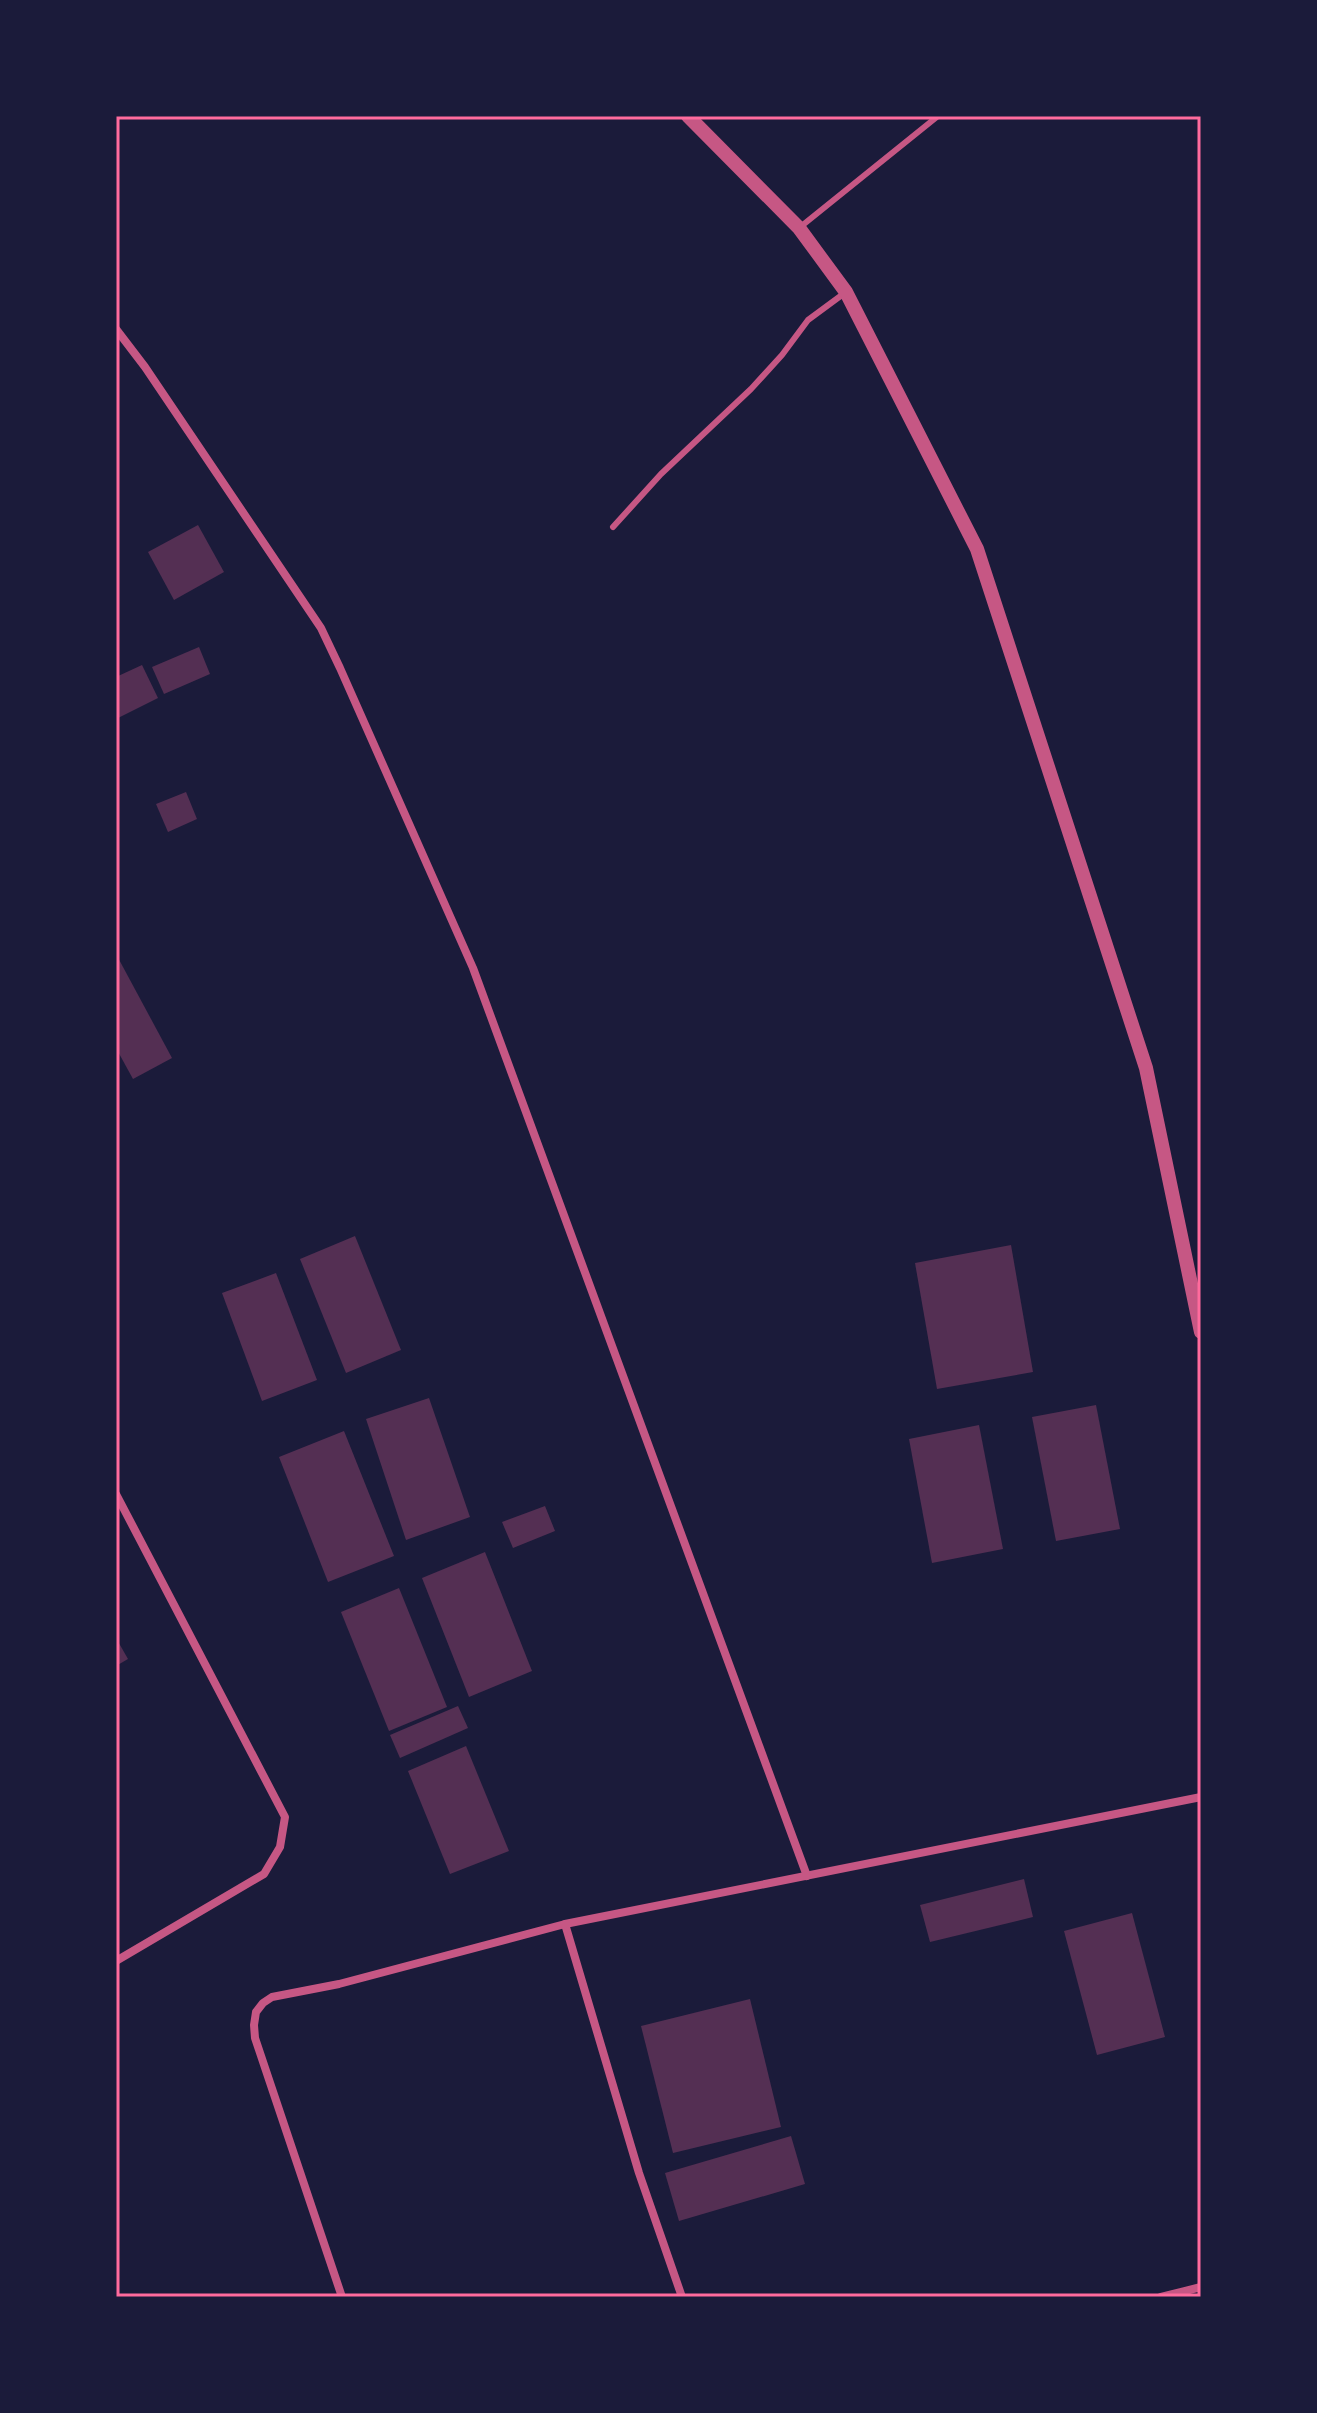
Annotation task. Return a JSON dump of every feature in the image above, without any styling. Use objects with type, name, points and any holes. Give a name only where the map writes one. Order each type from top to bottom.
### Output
[{"type":"street","points":[[688,116],[799,228],[846,292],[977,549],[1146,1068],[1201,1332]]},
{"type":"street","points":[[116,329],[145,367],[321,628],[340,668],[473,968],[807,1876]]},
{"type":"street","points":[[116,1494],[285,1817],[280,1847],[264,1874],[116,1961]]},
{"type":"street","points":[[342,2297],[255,2038],[256,2012],[272,1997],[339,1984],[565,1924],[1201,1797]]},
{"type":"street","points":[[565,1924],[639,2173],[682,2297]]},
{"type":"street","points":[[1161,2297],[1201,2287]]},
{"type":"lane","points":[[799,228],[938,116]]},
{"type":"lane","points":[[613,527],[661,474],[751,389],[808,320],[846,292]]},
{"type":"building","points":[[198,525],[224,572],[174,600],[148,552]]},
{"type":"building","points":[[199,647],[210,674],[164,694],[152,667]]},
{"type":"building","points":[[142,665],[158,698],[116,719],[116,677]]},
{"type":"building","points":[[186,792],[197,819],[168,832],[156,804]]},
{"type":"building","points":[[116,954],[172,1058],[133,1079],[116,1048]]},
{"type":"building","points":[[355,1236],[401,1350],[346,1373],[300,1259]]},
{"type":"building","points":[[1011,1245],[1033,1372],[937,1389],[915,1263]]},
{"type":"building","points":[[276,1273],[317,1380],[262,1401],[222,1293]]},
{"type":"building","points":[[429,1398],[470,1517],[406,1540],[366,1419]]},
{"type":"building","points":[[1096,1405],[1120,1529],[1056,1541],[1032,1417]]},
{"type":"building","points":[[979,1425],[1003,1549],[932,1563],[909,1439]]},
{"type":"building","points":[[344,1431],[394,1556],[328,1582],[279,1457]]},
{"type":"building","points":[[545,1506],[555,1531],[513,1548],[502,1522]]},
{"type":"building","points":[[485,1552],[532,1671],[469,1697],[422,1578]]},
{"type":"building","points":[[399,1588],[447,1707],[389,1731],[341,1612]]},
{"type":"building","points":[[116,1638],[128,1659],[116,1666]]},
{"type":"building","points":[[458,1706],[468,1728],[400,1758],[390,1735]]},
{"type":"building","points":[[466,1746],[509,1851],[450,1874],[408,1771]]},
{"type":"building","points":[[1024,1879],[1033,1917],[930,1942],[920,1905]]},
{"type":"building","points":[[1132,1913],[1165,2037],[1097,2055],[1064,1931]]},
{"type":"building","points":[[750,1999],[781,2127],[673,2153],[641,2026]]},
{"type":"building","points":[[791,2136],[805,2184],[679,2221],[665,2173]]}]
